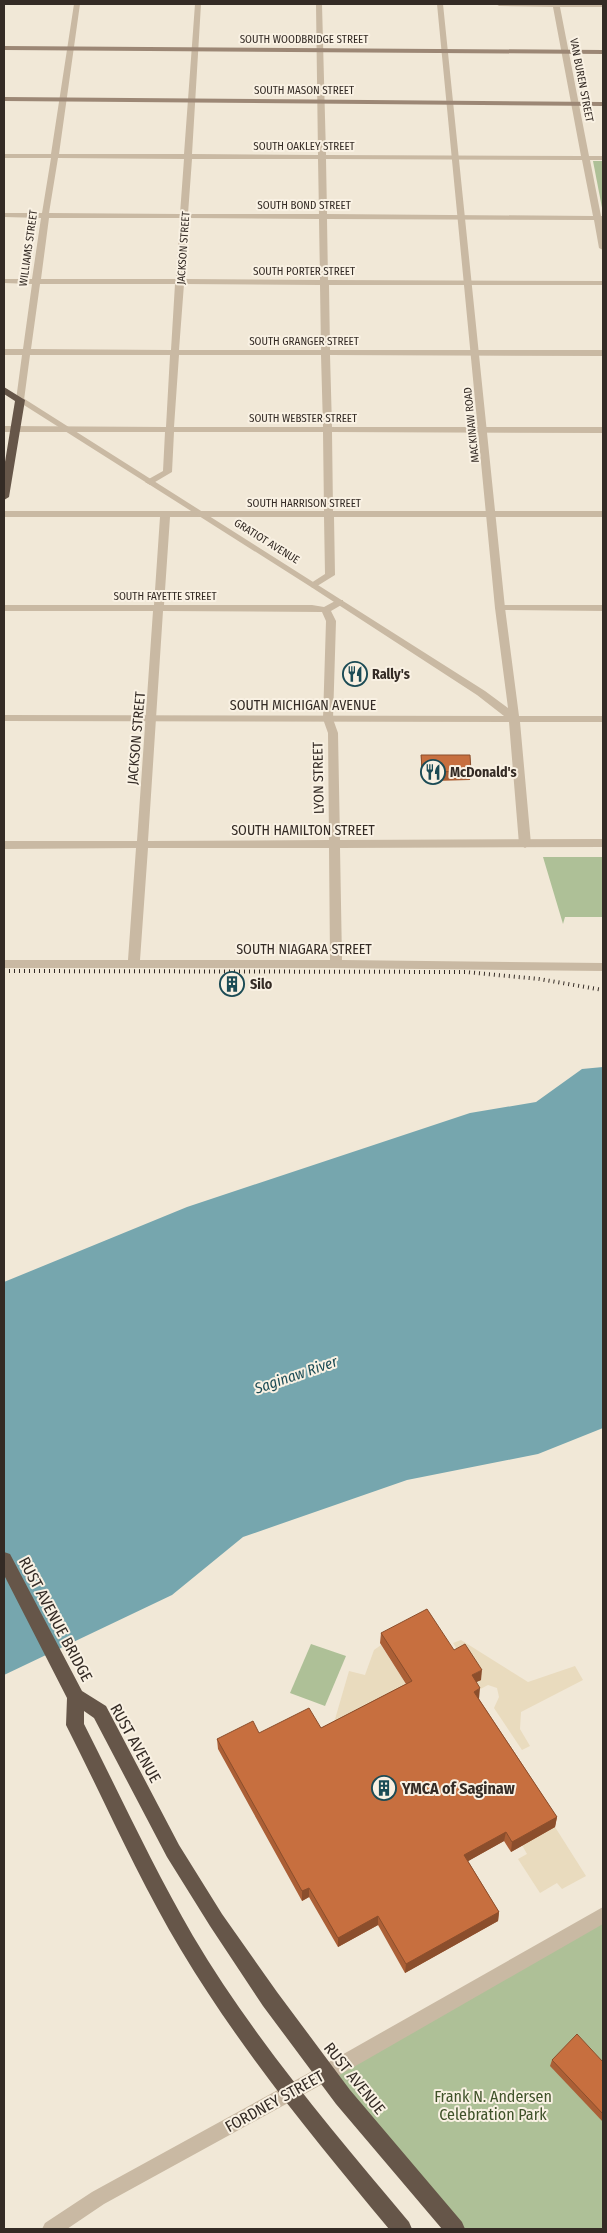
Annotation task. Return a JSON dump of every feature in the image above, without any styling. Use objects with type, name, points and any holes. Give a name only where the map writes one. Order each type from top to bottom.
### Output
[{"type":"highway","name":"GRATIOT AVENUE","points":[[4,390],[20,400]]},
{"type":"highway","name":"WILLIAMS STREET","points":[[4,496],[9,429],[20,400]]},
{"type":"highway","name":"RUST AVENUE BRIDGE","points":[[4,1559],[76,1697]]},
{"type":"highway","name":"RUST AVENUE","points":[[76,1697],[100,1712],[155,1819],[194,1886],[270,1999],[325,2072],[455,2229]]},
{"type":"highway","points":[[76,1697],[75,1725],[171,1914],[204,1970],[232,2012],[291,2091],[402,2229]]},
{"type":"main road","name":"SOUTH WOODBRIDGE STREET","points":[[4,48],[603,52]]},
{"type":"main road","name":"SOUTH MASON STREET","points":[[4,99],[603,104]]},
{"type":"street","name":"WILLIAMS STREET","points":[[20,400],[25,351],[77,4]]},
{"type":"street","name":"JACKSON STREET","points":[[150,482],[167,472],[198,4]]},
{"type":"street","points":[[314,585],[330,575],[319,4]]},
{"type":"street","name":"MACKINAW ROAD","points":[[440,4],[500,608],[514,718],[525,844]]},
{"type":"street","points":[[499,4],[603,5]]},
{"type":"street","name":"VAN BUREN STREET","points":[[556,4],[586,158],[600,218],[603,248]]},
{"type":"street","name":"SOUTH OAKLEY STREET","points":[[4,156],[603,158]]},
{"type":"street","name":"SOUTH BOND STREET","points":[[4,215],[600,218]]},
{"type":"street","name":"SOUTH PORTER STREET","points":[[4,281],[603,283]]},
{"type":"street","name":"SOUTH GRANGER STREET","points":[[4,352],[603,354]]},
{"type":"street","name":"GRATIOT AVENUE","points":[[20,400],[314,585],[481,693],[514,718]]},
{"type":"street","name":"SOUTH WEBSTER STREET","points":[[9,429],[603,430]]},
{"type":"street","name":"SOUTH HARRISON STREET","points":[[4,514],[603,514]]},
{"type":"street","name":"JACKSON STREET","points":[[134,964],[165,514]]},
{"type":"street","points":[[326,610],[340,602]]},
{"type":"street","name":"SOUTH FAYETTE STREET","points":[[4,608],[312,608],[326,610]]},
{"type":"street","points":[[500,608],[603,608]]},
{"type":"street","name":"LYON STREET","points":[[326,610],[331,621],[328,719],[333,733],[336,964]]},
{"type":"street","name":"SOUTH MICHIGAN AVENUE","points":[[4,718],[603,719]]},
{"type":"street","name":"SOUTH HAMILTON STREET","points":[[4,845],[603,843]]},
{"type":"street","name":"SOUTH NIAGARA STREET","points":[[4,964],[336,964],[603,967]]},
{"type":"street","name":"FORDNEY STREET","points":[[51,2229],[98,2198],[603,1915]]},
{"type":"green space","points":[[593,161],[603,161],[603,213]]},
{"type":"green space","points":[[543,857],[603,857],[603,917],[565,917],[563,924]]},
{"type":"green space","points":[[311,1644],[346,1656],[325,1706],[290,1693]]},
{"type":"green space","name":"Frank N. Andersen Celebration Park","points":[[603,1915],[603,2229],[455,2229],[325,2072]]},
{"type":"shaded area","points":[[461,1640],[528,1682],[575,1666],[583,1680],[521,1712],[520,1729],[530,1746],[522,1750],[494,1708],[499,1697],[497,1688],[488,1685],[475,1692],[461,1656],[453,1643]]},
{"type":"shaded area","points":[[381,1645],[411,1692],[331,1733],[349,1671],[365,1675],[374,1650]]},
{"type":"shaded area","points":[[555,1827],[586,1876],[562,1889],[557,1883],[540,1893],[518,1859],[527,1854],[522,1845]]},
{"type":"water","name":"Saginaw River","points":[[603,1067],[603,1428],[538,1454],[407,1480],[243,1537],[172,1595],[4,1675],[4,1282],[187,1207],[470,1113],[536,1102],[582,1069]]},
{"type":"building","points":[[421,755],[470,755],[471,771],[435,772],[435,768],[422,768]]},
{"type":"building","name":"YMCA of Saginaw","points":[[427,1609],[454,1650],[465,1644],[482,1670],[472,1675],[480,1688],[474,1692],[557,1817],[512,1842],[506,1832],[464,1855],[499,1912],[406,1964],[378,1916],[338,1938],[309,1888],[302,1891],[217,1739],[253,1721],[259,1733],[309,1708],[321,1728],[412,1681],[381,1633]]},
{"type":"building","points":[[577,2034],[603,2062],[603,2114],[552,2060]]},
{"type":"railway","points":[[4,971],[466,972],[539,979],[603,990]]},
{"type":"place","name":"Rally's","points":[[355,674]]},
{"type":"place","name":"McDonald's","points":[[433,772]]},
{"type":"place","name":"Silo","points":[[232,984]]},
{"type":"place","name":"YMCA of Saginaw","points":[[384,1788]]}]
